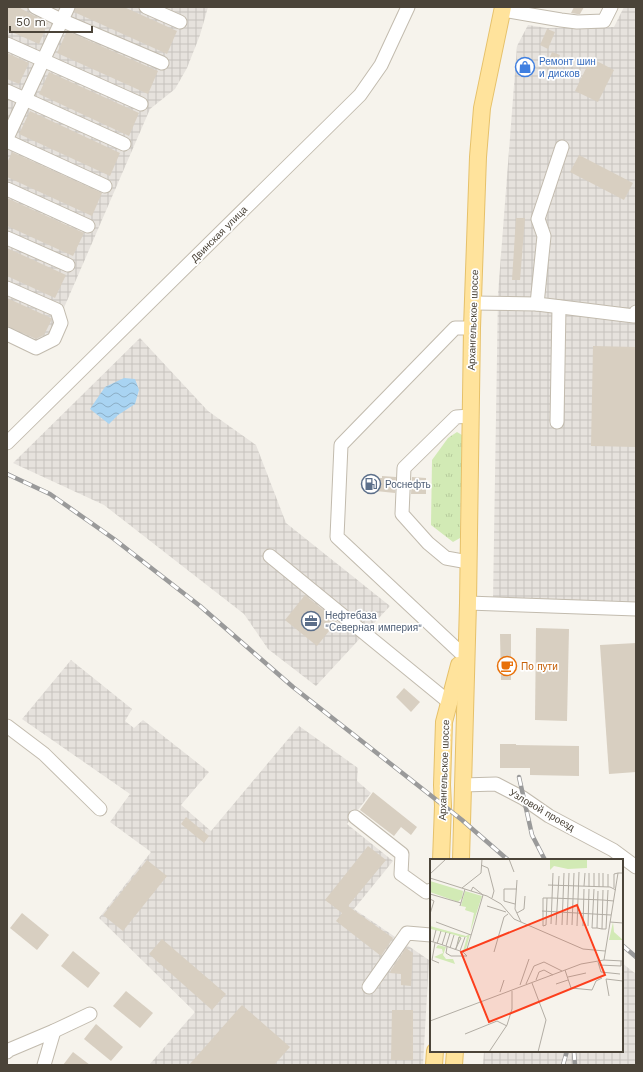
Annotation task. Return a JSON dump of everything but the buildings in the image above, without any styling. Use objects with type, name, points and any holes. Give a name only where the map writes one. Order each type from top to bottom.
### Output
[{"type":"main road","name":"Архангельское шоссе","points":[[460,859],[468,603],[472,328],[478,157],[482,115],[492,55],[502,9]]},
{"type":"main road","name":"Архангельское шоссе","points":[[441,859],[444,722],[467,635]]},
{"type":"main road","points":[[448,707],[464,713]]},
{"type":"main road","points":[[442,785],[463,786]]},
{"type":"main road","points":[[434,1065],[435,1052]]},
{"type":"main road","points":[[454,1065],[455,1052]]},
{"type":"street","points":[[35,7],[61,20],[162,63]]},
{"type":"street","points":[[68,7],[7,140],[105,186]]},
{"type":"street","points":[[146,7],[180,22]]},
{"type":"street","name":"Двинская улица","points":[[7,443],[360,94],[381,65],[408,7]]},
{"type":"street","points":[[502,9],[540,11],[561,20],[577,22],[604,20],[611,7]]},
{"type":"street","points":[[7,44],[141,104]]},
{"type":"street","points":[[7,91],[124,144]]},
{"type":"street","points":[[537,304],[544,236],[538,219],[562,147]]},
{"type":"street","points":[[7,189],[88,226]]},
{"type":"street","points":[[7,238],[68,265]]},
{"type":"street","points":[[7,288],[57,310],[61,323],[54,339],[36,348],[7,334]]},
{"type":"street","points":[[473,303],[537,304],[634,316],[636,312]]},
{"type":"street","points":[[557,422],[559,307]]},
{"type":"street","points":[[462,654],[337,537],[341,445],[455,328],[472,328]]},
{"type":"street","points":[[468,562],[446,558],[428,543],[402,514],[404,468],[456,417],[470,416]]},
{"type":"street","points":[[270,556],[448,707]]},
{"type":"street","points":[[468,603],[636,609]]},
{"type":"street","points":[[7,726],[44,754],[100,808]]},
{"type":"street","name":"Узловой проезд","points":[[463,786],[496,784],[523,798],[548,816],[614,850],[636,867]]},
{"type":"street","points":[[355,817],[402,854],[401,874],[426,892],[430,890]]},
{"type":"street","points":[[369,987],[407,933],[430,935]]},
{"type":"street","points":[[8,1049],[54,1031],[90,1014]]},
{"type":"street","points":[[44,1065],[54,1031]]},
{"type":"shaded area","points":[[7,7],[208,7],[200,35],[187,68],[175,89],[150,109],[47,347],[7,337]]},
{"type":"shaded area","points":[[624,7],[636,7],[636,605],[493,600],[498,294],[517,46],[528,25],[547,28],[614,27]]},
{"type":"shaded area","points":[[140,338],[208,411],[256,445],[286,523],[390,606],[316,686],[268,649],[244,614],[104,505],[13,463]]},
{"type":"shaded area","points":[[71,660],[132,709],[125,721],[134,728],[143,720],[209,772],[181,805],[211,831],[299,726],[358,768],[357,781],[371,793],[347,824],[393,861],[354,909],[429,960],[423,1065],[149,1065],[195,1012],[99,918],[151,852],[110,822],[130,794],[22,719]]},
{"type":"shaded area","points":[[623,964],[636,974],[636,1065],[483,1065],[484,1052],[623,1052]]},
{"type":"green space","points":[[457,432],[462,435],[460,538],[453,542],[431,525],[432,460],[448,438]]},
{"type":"water","points":[[124,378],[135,379],[139,390],[135,404],[118,415],[109,424],[90,409],[105,387]]},
{"type":"railway","points":[[7,474],[50,494],[114,539],[200,606],[293,687],[462,820],[507,859]]},
{"type":"railway","points":[[519,777],[532,835],[544,859]]},
{"type":"railway","points":[[623,946],[636,957]]},
{"type":"railway","points":[[563,1065],[567,1052]]},
{"type":"railway","points":[[574,1052],[575,1065]]},
{"type":"place","name":"Ремонт шин и дисков","points":[[525,67]]},
{"type":"place","name":"Роснефть","points":[[371,484]]},
{"type":"place","name":"Нефтебаза \"Северная империя\"","points":[[311,621]]},
{"type":"place","name":"По пути","points":[[507,666]]}]
